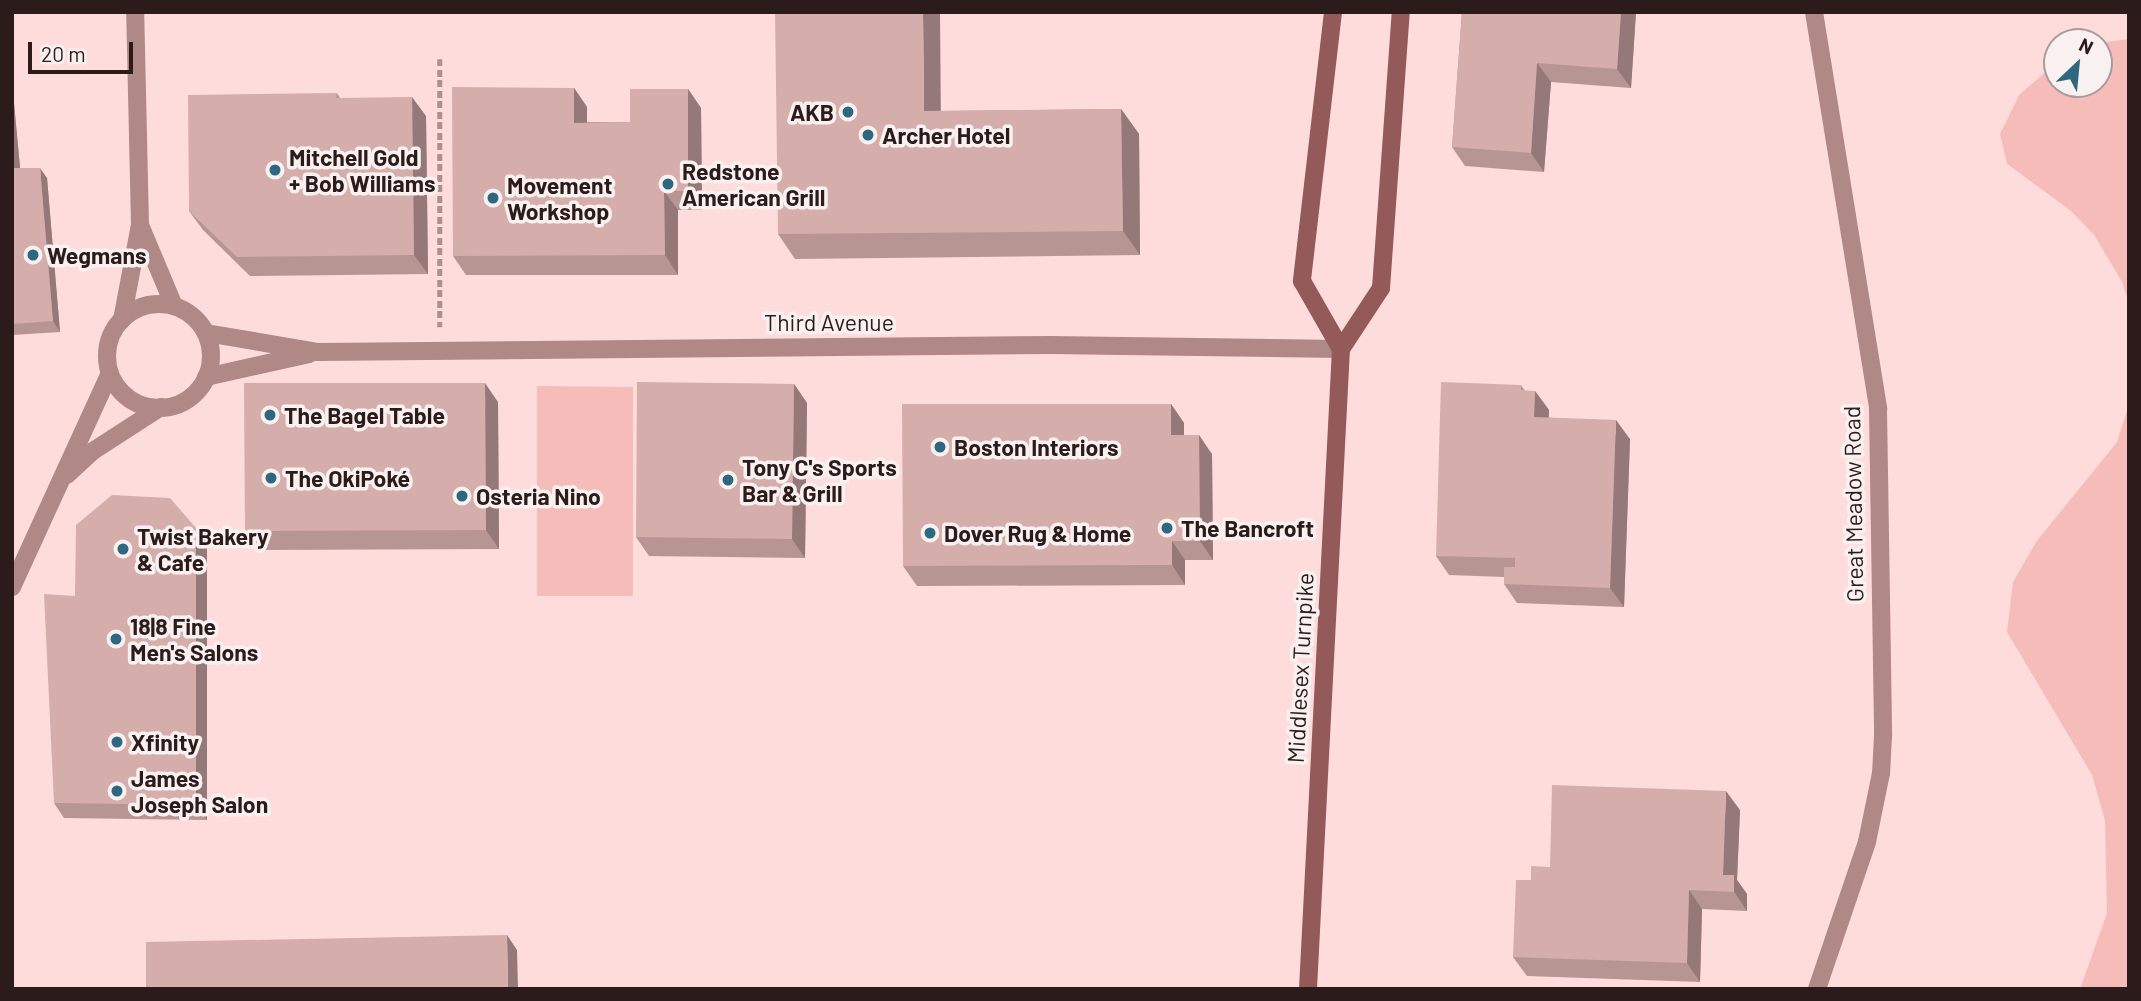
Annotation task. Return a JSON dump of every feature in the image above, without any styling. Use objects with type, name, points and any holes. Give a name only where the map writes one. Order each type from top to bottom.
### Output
[{"type":"main road","points":[[1333,12],[1302,281],[1341,349],[1381,288],[1401,12]]},
{"type":"main road","name":"Middlesex Turnpike","points":[[1308,989],[1341,349]]},
{"type":"street","points":[[12,587],[110,373],[108,344],[122,320],[140,225],[135,12]]},
{"type":"street","name":"Great Meadow Road","points":[[1814,12],[1878,409],[1884,736],[1881,773],[1867,842],[1817,989]]},
{"type":"street","points":[[140,225],[174,306]]},
{"type":"street","points":[[59,482],[93,451],[161,407],[188,399],[206,377],[210,348],[206,333],[198,321],[174,306],[146,305],[122,320]]},
{"type":"street","name":"Third Avenue","points":[[206,333],[318,352],[1050,345],[1341,349]]},
{"type":"street","name":"Third Avenue","points":[[206,377],[318,352]]},
{"type":"street","points":[[110,373],[130,398],[161,407]]},
{"type":"path","points":[[440,59],[440,351]]},
{"type":"shaded area","points":[[2129,39],[2129,304],[2122,282],[2094,235],[2071,211],[2007,164],[2000,134],[2019,95],[2043,74],[2043,98],[2113,98],[2113,41]]},
{"type":"shaded area","points":[[537,386],[633,387],[633,596],[537,596]]},
{"type":"shaded area","points":[[2129,404],[2129,989],[2080,989],[2107,913],[2105,821],[2092,775],[2007,632],[2013,582],[2036,542],[2117,442]]},
{"type":"building","name":"Archer Hotel","points":[[775,12],[923,12],[924,111],[1121,109],[1123,231],[778,234]]},
{"type":"building","points":[[1462,12],[1621,12],[1617,69],[1537,63],[1531,153],[1452,147]]},
{"type":"building","points":[[452,87],[574,88],[574,123],[630,122],[630,89],[688,89],[688,191],[664,191],[665,255],[453,256]]},
{"type":"building","points":[[337,93],[336,98],[412,97],[414,255],[237,257],[189,211],[188,95]]},
{"type":"building","name":"Wegmans","points":[[12,156],[13,168],[40,168],[53,321],[12,324]]},
{"type":"building","points":[[637,382],[794,384],[792,539],[636,537]]},
{"type":"building","points":[[1441,382],[1521,385],[1521,390],[1535,391],[1534,417],[1616,420],[1610,588],[1504,584],[1504,567],[1515,567],[1515,558],[1436,556]]},
{"type":"building","points":[[244,383],[485,383],[486,530],[245,531]]},
{"type":"building","points":[[902,404],[1171,404],[1171,435],[1199,435],[1200,541],[1172,541],[1172,565],[903,566]]},
{"type":"building","points":[[112,495],[170,498],[196,528],[196,805],[54,803],[44,594],[75,596],[76,525]]},
{"type":"building","points":[[1552,785],[1726,791],[1723,875],[1734,875],[1734,892],[1689,890],[1687,963],[1513,957],[1516,880],[1531,880],[1531,866],[1550,867]]},
{"type":"building","points":[[507,935],[508,989],[146,989],[146,942]]},
{"type":"place","name":"AKB","points":[[848,112]]},
{"type":"place","name":"Archer Hotel","points":[[868,135]]},
{"type":"place","name":"Mitchell Gold + Bob Williams","points":[[275,170]]},
{"type":"place","name":"Redstone American Grill","points":[[668,184]]},
{"type":"place","name":"Movement Workshop","points":[[493,198]]},
{"type":"place","name":"Wegmans","points":[[33,255]]},
{"type":"place","name":"The Bagel Table","points":[[270,415]]},
{"type":"place","name":"Boston Interiors","points":[[940,447]]},
{"type":"place","name":"The OkiPoké","points":[[271,478]]},
{"type":"place","name":"Tony C's Sports Bar & Grill","points":[[728,480]]},
{"type":"place","name":"Osteria Nino","points":[[462,496]]},
{"type":"place","name":"The Bancroft","points":[[1167,528]]},
{"type":"place","name":"Dover Rug & Home","points":[[930,533]]},
{"type":"place","name":"Twist Bakery & Cafe","points":[[123,549]]},
{"type":"place","name":"18|8 Fine Men's Salons","points":[[116,639]]},
{"type":"place","name":"Xfinity","points":[[117,742]]},
{"type":"place","name":"James Joseph Salon","points":[[117,791]]}]
